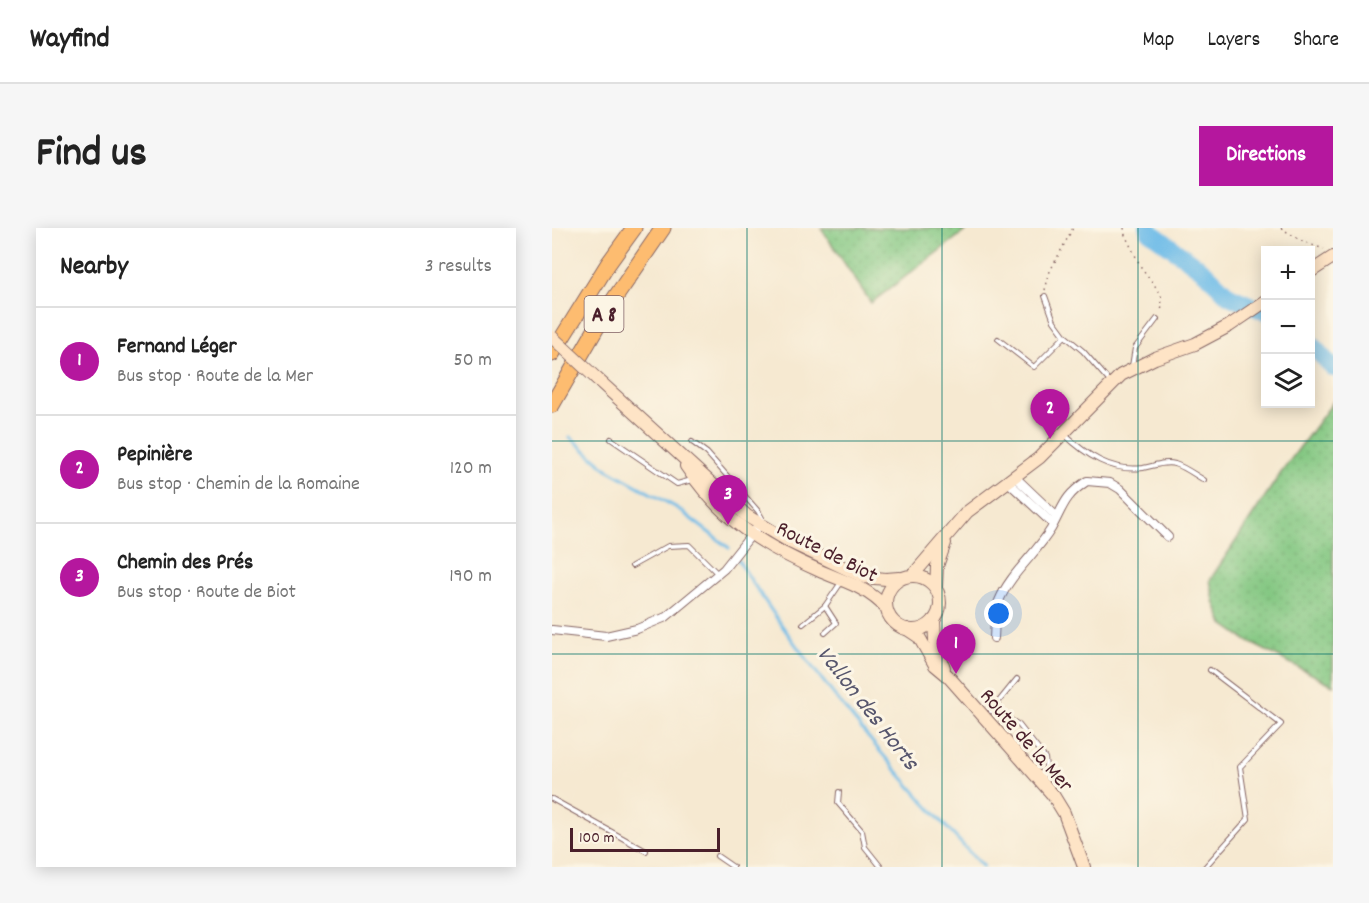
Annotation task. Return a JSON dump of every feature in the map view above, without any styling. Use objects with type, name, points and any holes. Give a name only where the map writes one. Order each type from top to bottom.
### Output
[{"type":"highway","name":"A 8","points":[[552,354],[608,264],[634,228]]},
{"type":"highway","name":"A 8","points":[[552,405],[608,308],[663,228]]},
{"type":"main road","points":[[1315,268],[1328,253]]},
{"type":"main road","points":[[913,575],[967,512],[1039,458],[1121,375],[1195,344],[1229,326],[1261,304]]},
{"type":"main road","name":"Route de Biot","points":[[552,337],[736,506],[756,530],[792,543],[864,577],[899,579]]},
{"type":"main road","name":"Route de Biot","points":[[676,453],[719,509],[756,530],[797,560],[869,591],[886,608]]},
{"type":"main road","points":[[947,536],[937,566],[936,588],[940,604],[934,620],[935,641],[947,675]]},
{"type":"main road","points":[[934,620],[922,628],[907,629],[893,622],[886,608],[888,591],[899,579],[913,575],[922,577],[936,588]]},
{"type":"main road","name":"Route de la Mer","points":[[907,629],[919,638],[935,665],[988,715],[1042,780],[1064,813],[1084,867]]},
{"type":"street","points":[[1011,479],[1055,520]]},
{"type":"street","points":[[994,638],[995,615],[999,600],[1055,520],[1062,504],[1077,487],[1086,481],[1110,483],[1120,489],[1168,537]]},
{"type":"street","points":[[552,630],[606,636],[637,629],[666,617],[718,574],[756,530]]},
{"type":"lane","points":[[1045,296],[1054,321],[1065,336],[1083,351],[1111,384]]},
{"type":"lane","points":[[1131,369],[1135,348],[1157,319]]},
{"type":"lane","points":[[998,339],[1034,367],[1065,336]]},
{"type":"lane","points":[[1063,434],[1078,448],[1105,464],[1138,468],[1162,463],[1175,464],[1204,480]]},
{"type":"lane","points":[[611,439],[677,484],[694,479],[736,506]]},
{"type":"lane","points":[[692,441],[707,453],[758,511],[762,518],[756,530]]},
{"type":"lane","points":[[632,566],[668,546],[689,545],[718,574]]},
{"type":"lane","points":[[803,624],[825,606],[839,585],[845,581],[864,577]]},
{"type":"lane","points":[[825,606],[836,623],[825,633]]},
{"type":"lane","points":[[1205,867],[1248,819],[1240,767],[1281,724],[1210,670]]},
{"type":"lane","points":[[988,715],[1017,679]]},
{"type":"lane","points":[[988,715],[1001,714],[1019,725],[1046,758],[1042,780]]},
{"type":"lane","points":[[839,792],[838,803],[862,831],[865,847],[881,867]]},
{"type":"lane","points":[[552,799],[646,851]]},
{"type":"lane","points":[[717,856],[733,867]]},
{"type":"path","points":[[1045,296],[1045,283],[1073,228]]},
{"type":"path","points":[[1124,228],[1125,235],[1141,267],[1161,294],[1162,307],[1157,319]]},
{"type":"path","points":[[1281,228],[1303,242],[1328,253]]},
{"type":"green space","points":[[821,228],[969,228],[871,303]]},
{"type":"green space","points":[[1333,402],[1333,685],[1249,642],[1223,624],[1214,601],[1210,580],[1278,477]]},
{"type":"waterway","points":[[1148,228],[1205,272],[1229,296],[1261,310]]},
{"type":"waterway","points":[[1315,348],[1333,368]]},
{"type":"waterway","name":"Vallon des Horts","points":[[570,437],[607,469],[677,508],[729,548]]},
{"type":"waterway","name":"Vallon des Horts","points":[[738,560],[793,641],[853,719],[983,867]]},
{"type":"place","name":"Pepinière","points":[[1050,439]]},
{"type":"place","name":"Chemin des Prés","points":[[728,525]]},
{"type":"place","name":"Fernand Léger","points":[[956,674]]}]
